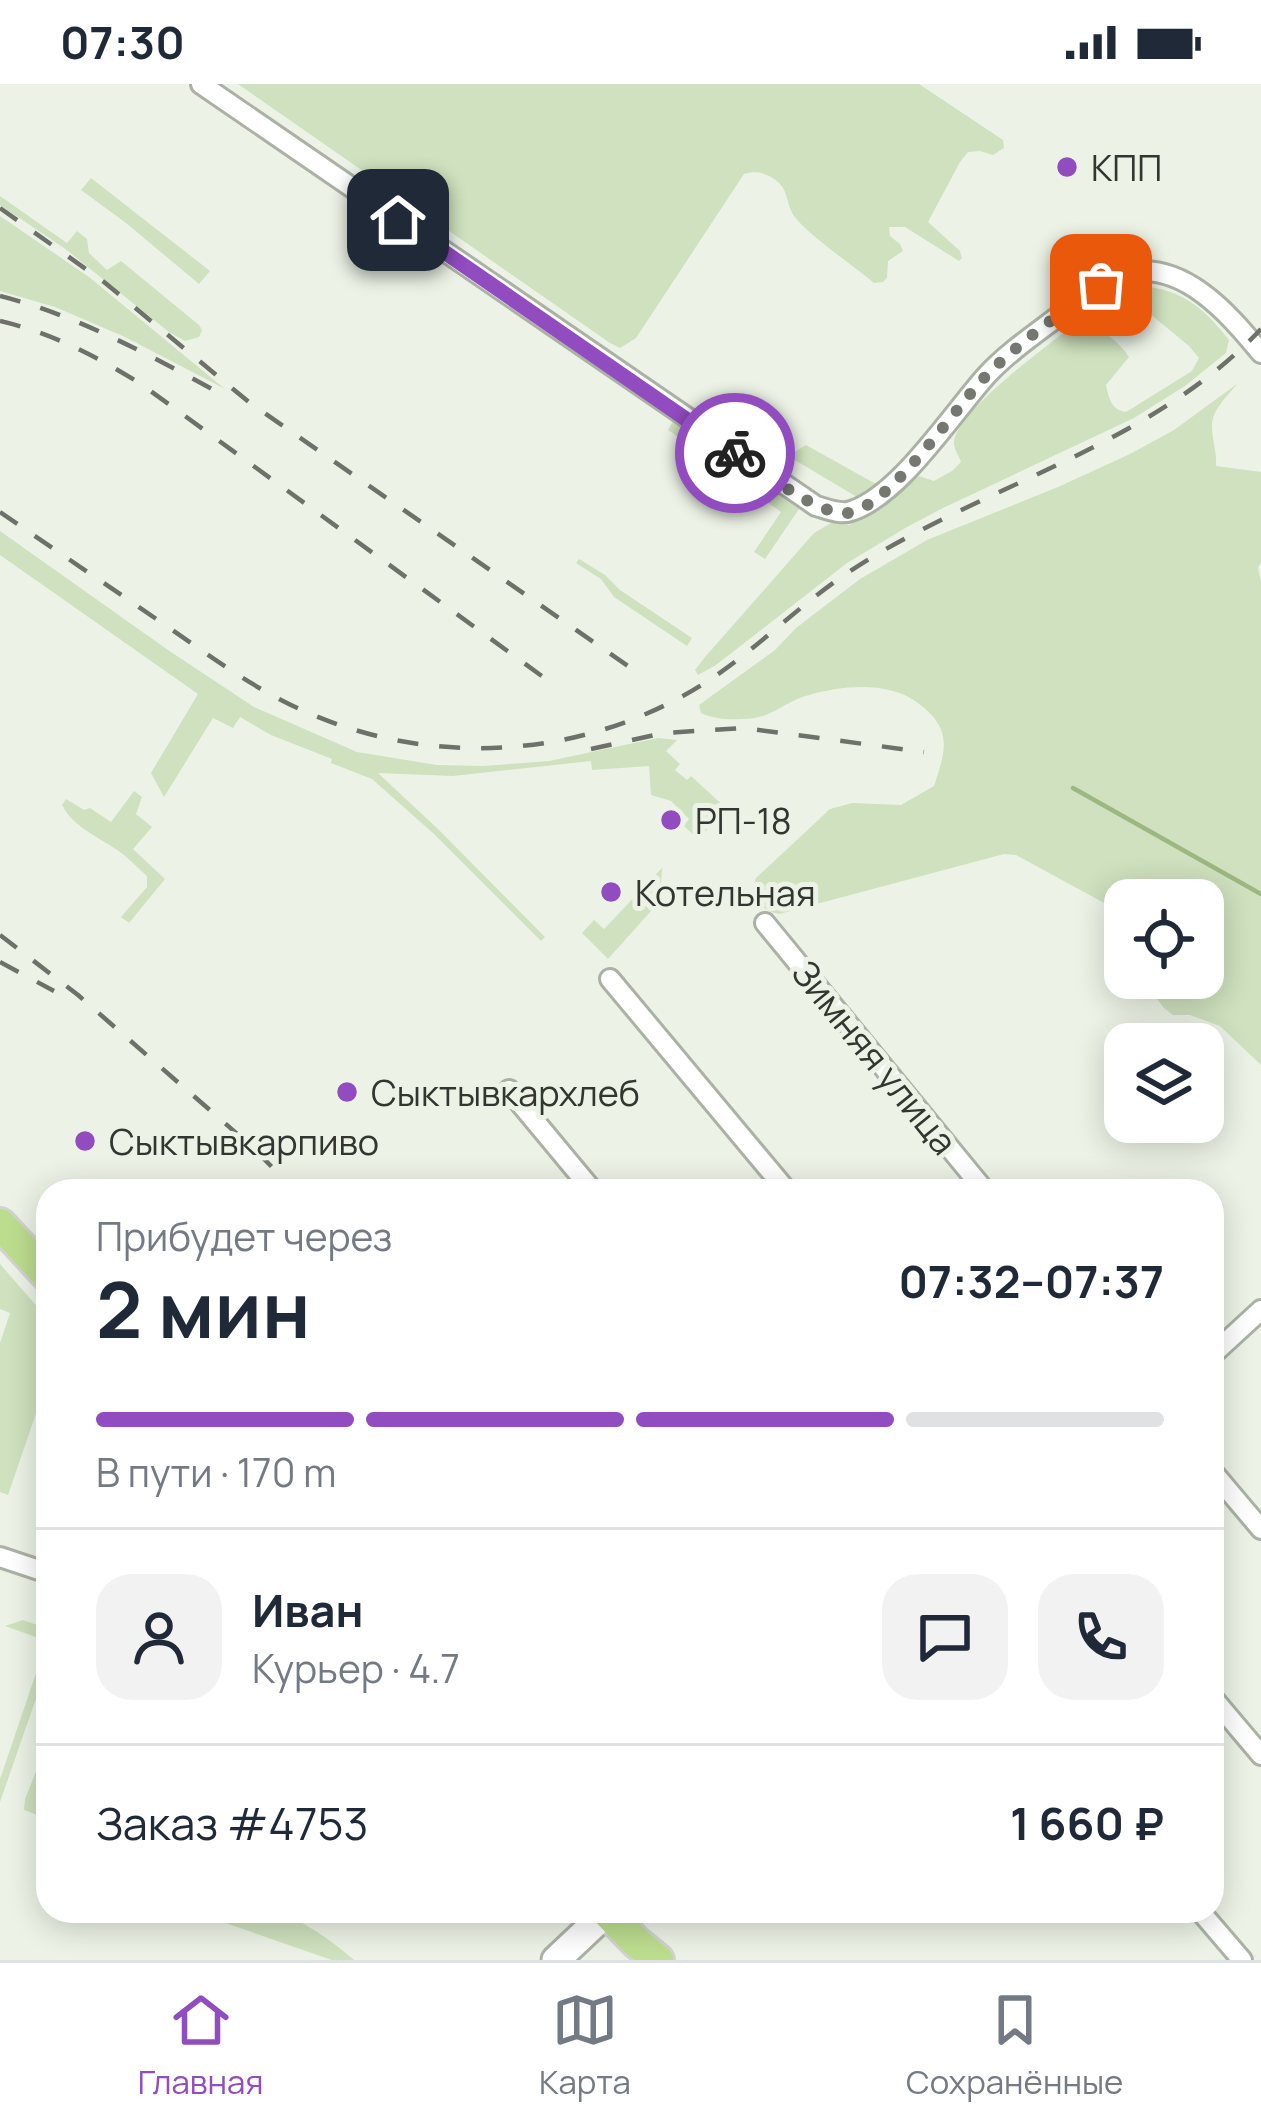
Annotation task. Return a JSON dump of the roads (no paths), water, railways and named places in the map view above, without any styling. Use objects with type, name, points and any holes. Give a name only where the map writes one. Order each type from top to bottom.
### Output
[{"type":"main road","points":[[0,1223],[36,1263]]},
{"type":"main road","points":[[618,1923],[658,1960]]},
{"type":"street","points":[[201,84],[816,506],[847,513],[875,499],[909,468],[990,371],[1077,302],[1125,273],[1164,273],[1190,285],[1261,353]]},
{"type":"street","name":"Зимняя улица","points":[[765,923],[975,1179]]},
{"type":"street","points":[[610,979],[777,1179]]},
{"type":"street","points":[[508,1090],[582,1179]]},
{"type":"street","points":[[1224,1343],[1261,1310]]},
{"type":"street","points":[[1224,1485],[1261,1528]]},
{"type":"street","points":[[0,1557],[36,1569]]},
{"type":"street","points":[[1224,1711],[1261,1755]]},
{"type":"street","points":[[556,1960],[595,1923]]},
{"type":"street","points":[[1210,1923],[1242,1960]]},
{"type":"waterway","points":[[1073,788],[1261,894]]},
{"type":"railway","points":[[0,208],[104,282],[250,403],[628,666]]},
{"type":"railway","points":[[0,296],[83,324],[214,390]]},
{"type":"railway","points":[[0,321],[73,346],[141,384],[550,682]]},
{"type":"railway","points":[[0,512],[233,671],[304,711],[350,728],[446,747],[543,743],[636,718],[699,687],[863,563],[1134,425],[1222,366],[1261,329]]},
{"type":"railway","points":[[591,749],[664,733],[744,728],[924,752]]},
{"type":"railway","points":[[0,935],[78,995],[284,1179]]},
{"type":"railway","points":[[0,962],[54,991]]},
{"type":"place","name":"КПП","points":[[1067,167]]},
{"type":"place","name":"РП-18","points":[[671,820]]},
{"type":"place","name":"Котельная","points":[[611,892]]},
{"type":"place","name":"Сыктывкархлеб","points":[[347,1092]]},
{"type":"place","name":"Сыктывкарпиво","points":[[85,1141]]}]
